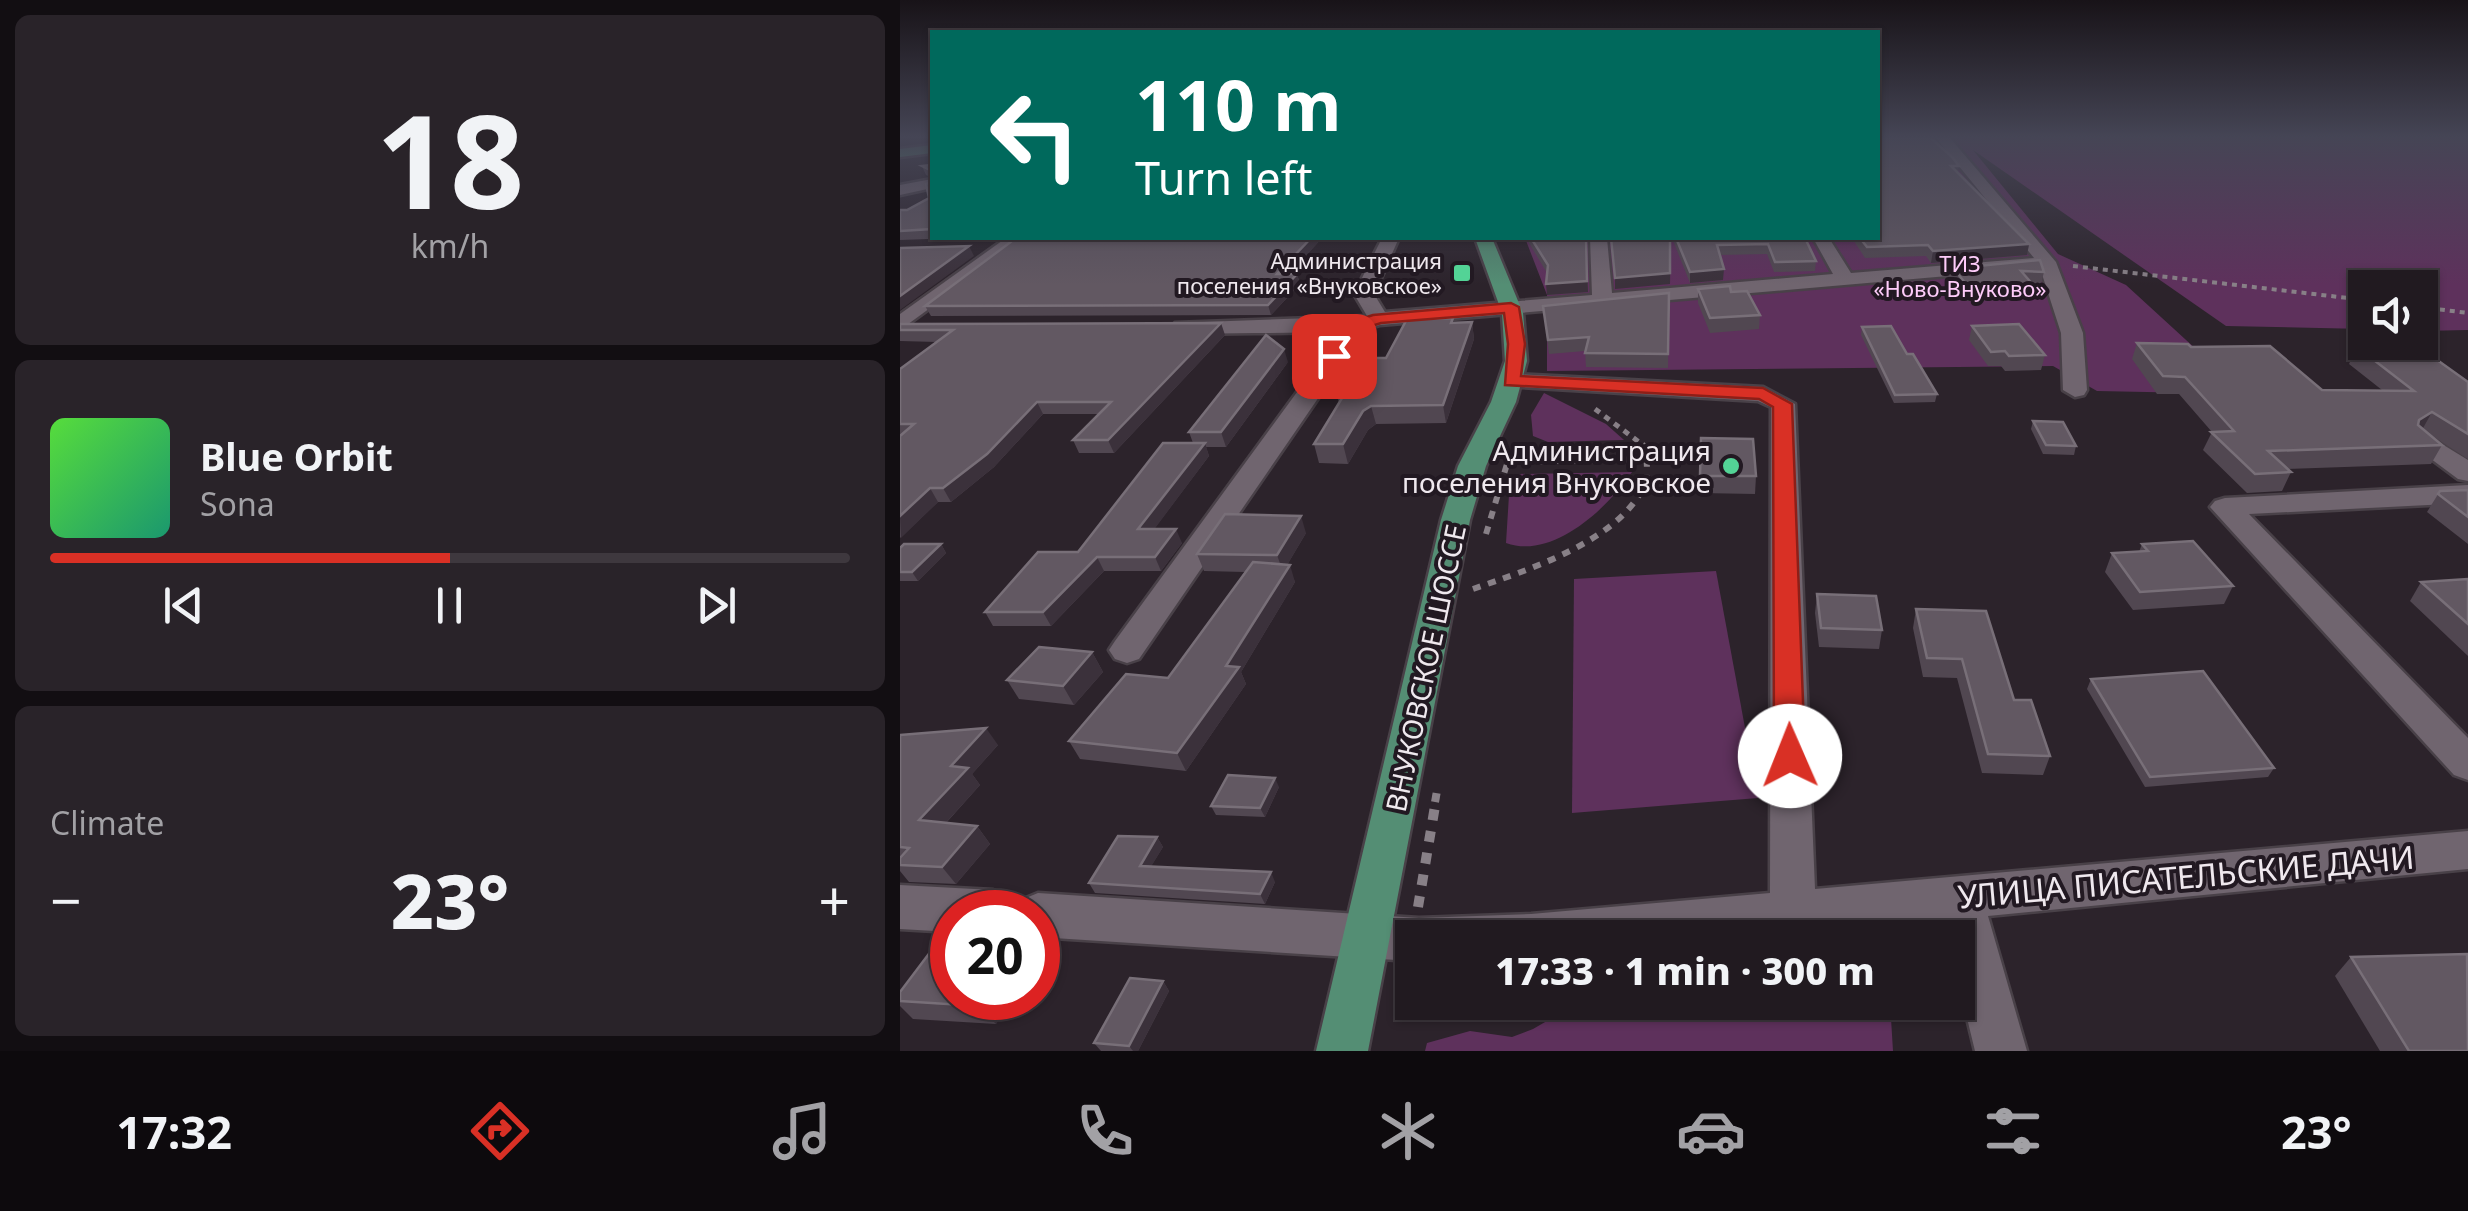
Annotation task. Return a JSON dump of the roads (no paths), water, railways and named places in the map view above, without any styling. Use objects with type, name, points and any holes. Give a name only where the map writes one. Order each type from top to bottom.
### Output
[{"type":"main road","name":"ВНУКОВСКОЕ ШОССЕ","points":[[1401,920],[1438,595],[1470,470],[1512,381],[1517,344],[1511,307],[1485,240]]},
{"type":"main road","name":"ВНУКОВСКОЕ ШОССЕ","points":[[1342,1051],[1395,945]]},
{"type":"street","points":[[1984,187],[2046,262],[2072,332],[2075,390]]},
{"type":"street","points":[[1128,650],[1368,322],[1364,294],[1389,240]]},
{"type":"street","points":[[1598,240],[1602,298]]},
{"type":"street","points":[[1822,240],[1846,278]]},
{"type":"street","points":[[972,247],[1012,242]]},
{"type":"street","points":[[900,325],[1012,242]]},
{"type":"street","points":[[1164,328],[1368,322],[1602,298],[2046,262]]},
{"type":"street","points":[[900,325],[938,326]]},
{"type":"street","points":[[1512,381],[1763,394],[1783,404],[1792,912]]},
{"type":"street","points":[[2424,441],[2468,473]]},
{"type":"street","points":[[2468,494],[2226,508],[2468,764]]},
{"type":"street","name":"УЛИЦА ПИСАТЕЛЬСКИЕ ДАЧИ","points":[[1705,920],[2468,850]]},
{"type":"street","points":[[1960,897],[2001,1051]]},
{"type":"street","points":[[900,906],[930,908]]},
{"type":"street","points":[[1060,916],[1395,937]]},
{"type":"place","name":"Администрация поселения «Внуковское»","points":[[1462,273]]},
{"type":"place","name":"Администрация поселения Внуковское","points":[[1731,466]]},
{"type":"park label","name":"ТИЗ «Ново-Внуково»","points":[[1960,276]]}]
